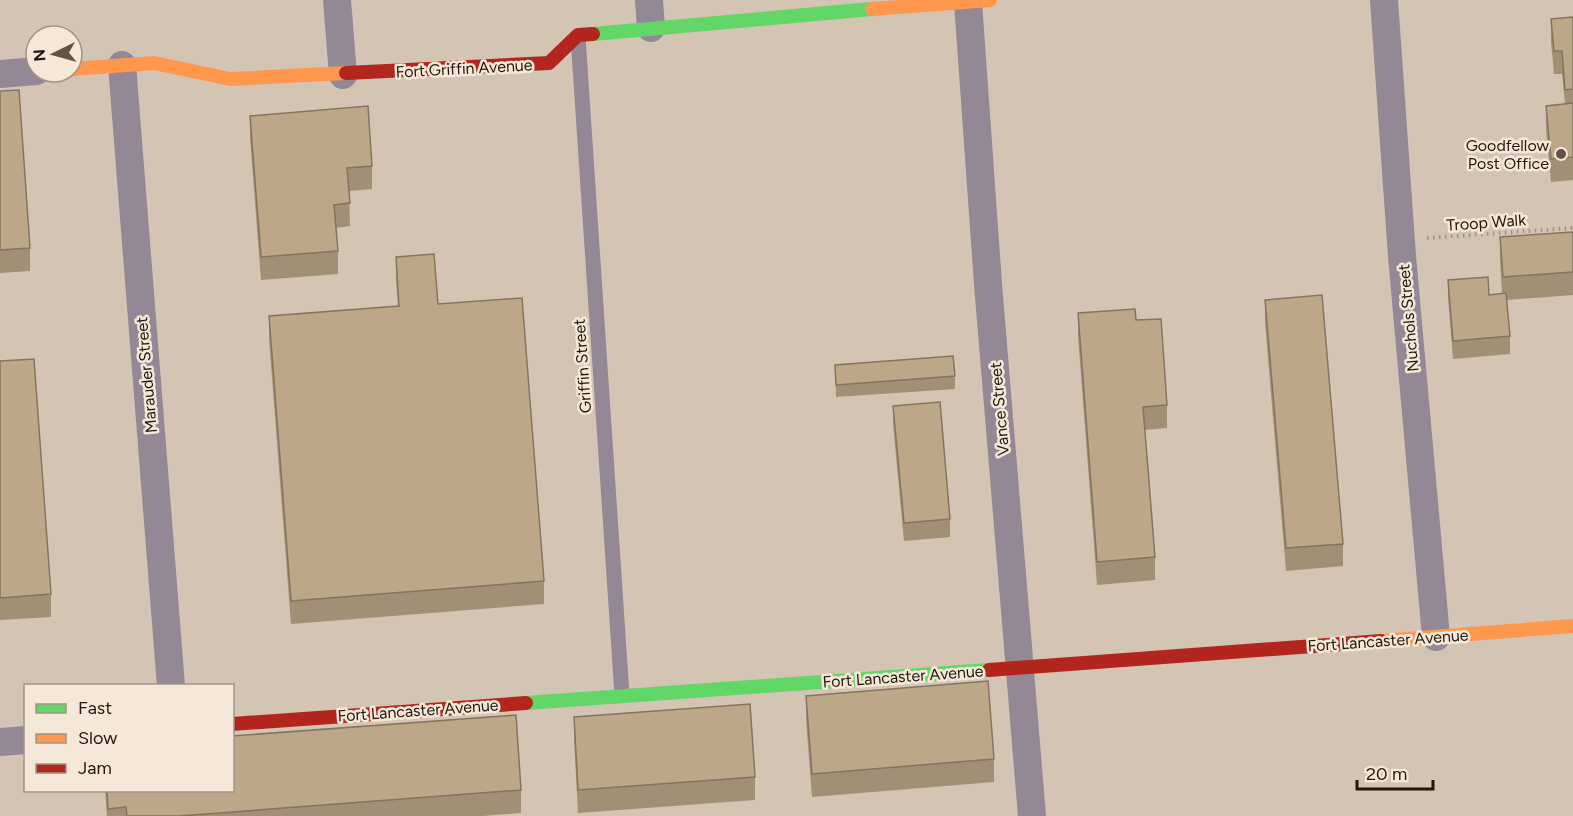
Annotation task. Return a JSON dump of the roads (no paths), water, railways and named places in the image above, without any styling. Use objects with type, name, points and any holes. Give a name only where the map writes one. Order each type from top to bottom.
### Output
[{"type":"street","points":[[337,0],[343,75]]},
{"type":"street","points":[[650,0],[651,28]]},
{"type":"street","name":"Nuchols Street","points":[[1383,0],[1401,240],[1436,637]]},
{"type":"street","points":[[578,35],[777,16],[979,1]]},
{"type":"street","name":"Vance Street","points":[[979,1],[989,296],[1032,816]]},
{"type":"street","name":"Fort Griffin Avenue","points":[[84,68],[154,63],[230,79],[549,63],[578,35]]},
{"type":"street","name":"Marauder Street","points":[[122,65],[171,684]]},
{"type":"street","points":[[0,74],[24,72]]},
{"type":"street","name":"Fort Lancaster Avenue","points":[[234,724],[622,695],[1021,669],[1573,626]]},
{"type":"street","points":[[0,742],[24,740]]},
{"type":"lane","name":"Griffin Street","points":[[578,35],[622,695]]},
{"type":"place","name":"Goodfellow Post Office","points":[[1561,154]]}]
